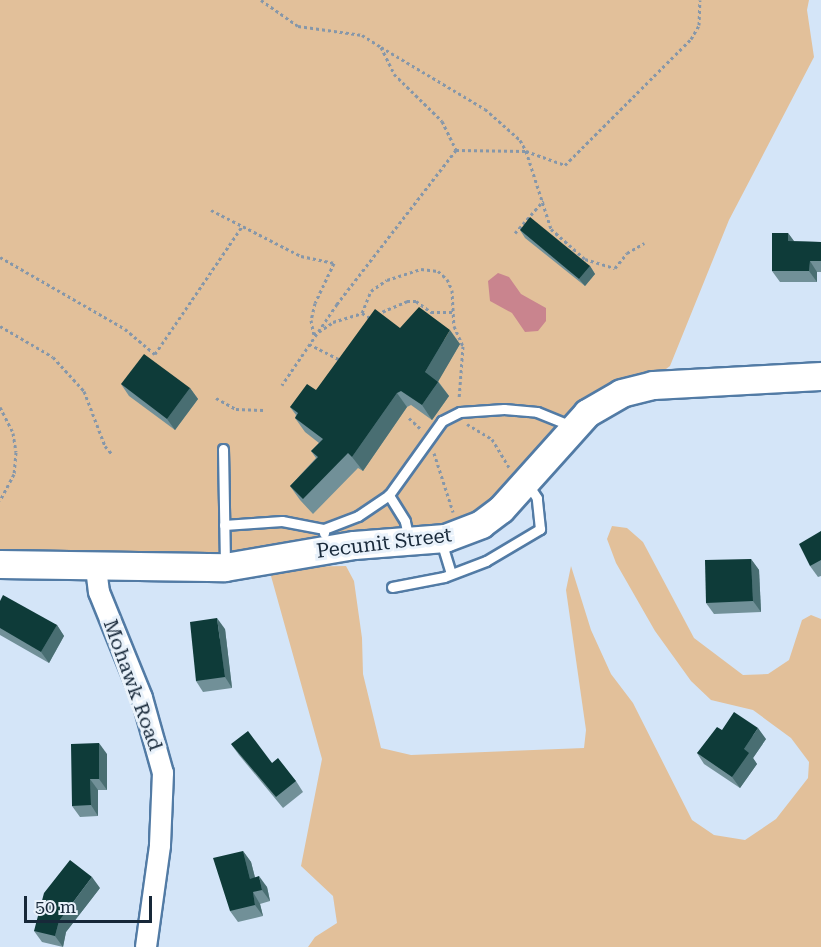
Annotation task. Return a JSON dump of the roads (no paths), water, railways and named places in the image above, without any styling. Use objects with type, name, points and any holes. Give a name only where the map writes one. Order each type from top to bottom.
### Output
[{"type":"street","name":"Pecunit Street","points":[[0,564],[96,568],[225,567],[324,539],[409,542],[449,537],[493,516],[525,485],[573,427],[606,400],[653,385],[821,376]]},
{"type":"street","name":"Mohawk Road","points":[[96,568],[99,592],[142,698],[162,773],[160,846],[146,947]]},
{"type":"lane","points":[[224,525],[282,521],[324,539],[389,495],[442,421],[460,412],[504,409],[537,412],[573,427]]},
{"type":"lane","points":[[223,449],[225,567]]},
{"type":"lane","points":[[392,587],[451,574],[486,561],[540,529],[537,498],[525,485]]},
{"type":"lane","points":[[389,495],[405,521],[409,542]]},
{"type":"lane","points":[[449,537],[451,574]]}]
